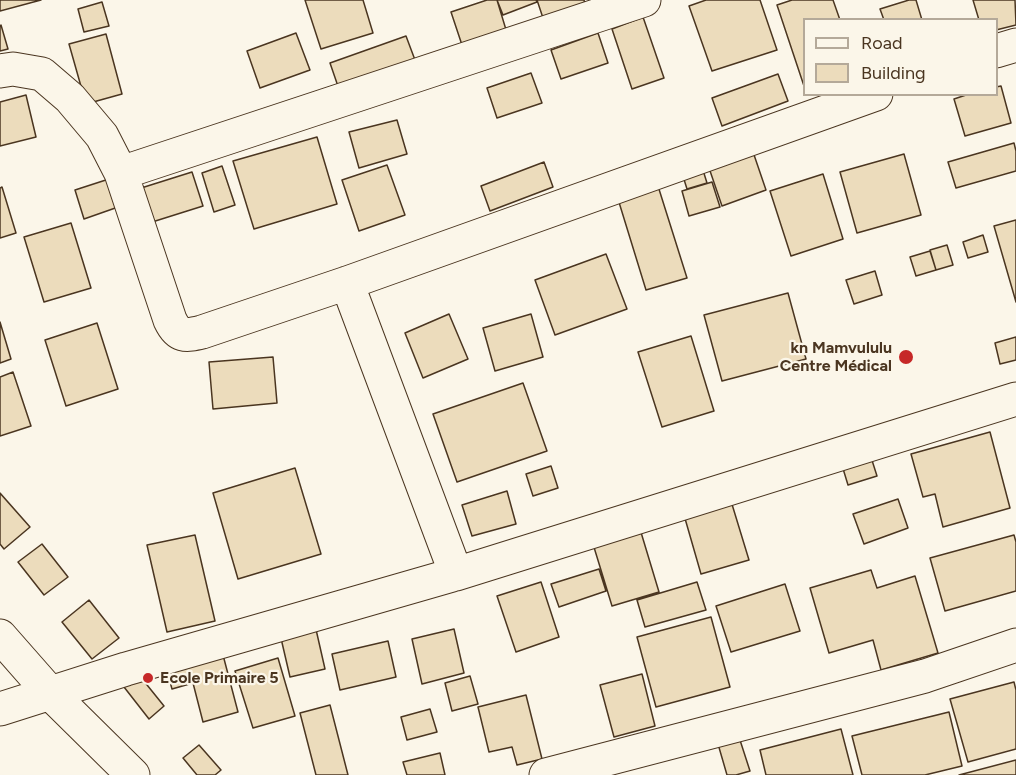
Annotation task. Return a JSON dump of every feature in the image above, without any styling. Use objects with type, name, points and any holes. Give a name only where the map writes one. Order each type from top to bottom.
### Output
[{"type":"street","points":[[121,173],[644,0]]},
{"type":"street","points":[[998,50],[1016,45]]},
{"type":"street","points":[[0,71],[13,69],[42,74],[70,98],[102,136],[121,173],[174,330],[187,336],[347,283],[870,96]]},
{"type":"street","points":[[347,283],[456,574]]},
{"type":"street","points":[[0,709],[126,669],[456,574],[1016,399]]},
{"type":"street","points":[[0,636],[51,694],[133,775]]},
{"type":"street","points":[[546,775],[925,676],[1016,645]]},
{"type":"building","points":[[0,0],[41,0],[0,11]]},
{"type":"building","points":[[305,0],[363,0],[373,33],[321,49]]},
{"type":"building","points":[[487,0],[497,0],[507,33],[463,48],[451,12]]},
{"type":"building","points":[[497,0],[536,0],[537,2],[503,15]]},
{"type":"building","points":[[537,0],[584,0],[585,4],[543,18]]},
{"type":"building","points":[[706,0],[760,0],[777,50],[712,71],[689,6]]},
{"type":"building","points":[[792,0],[833,0],[839,18],[803,18],[803,83],[777,5]]},
{"type":"building","points":[[916,0],[921,18],[883,18],[880,9]]},
{"type":"building","points":[[973,0],[1015,0],[1016,25],[998,30],[998,18],[978,18]]},
{"type":"building","points":[[102,2],[109,26],[84,32],[78,9]]},
{"type":"building","points":[[643,17],[664,78],[632,89],[612,29]]},
{"type":"building","points":[[0,26],[8,49],[0,51]]},
{"type":"building","points":[[296,33],[310,70],[260,88],[247,51]]},
{"type":"building","points":[[598,33],[608,63],[561,79],[551,50]]},
{"type":"building","points":[[106,34],[122,94],[86,104],[69,44]]},
{"type":"building","points":[[406,36],[418,68],[341,95],[330,63]]},
{"type":"building","points":[[531,73],[542,103],[497,118],[487,88]]},
{"type":"building","points":[[778,74],[788,101],[722,126],[712,98]]},
{"type":"building","points":[[1001,86],[1011,123],[965,136],[954,99],[963,96],[998,96],[998,87]]},
{"type":"building","points":[[26,95],[36,137],[0,146],[0,102]]},
{"type":"building","points":[[397,120],[407,154],[359,168],[349,132]]},
{"type":"building","points":[[317,137],[337,204],[254,229],[233,161]]},
{"type":"building","points":[[1014,143],[1016,171],[956,188],[948,162]]},
{"type":"building","points":[[751,146],[766,190],[722,206],[707,162]]},
{"type":"building","points":[[904,154],[921,215],[857,233],[840,172]]},
{"type":"building","points":[[544,162],[553,187],[490,211],[481,186]]},
{"type":"building","points":[[387,165],[405,215],[359,231],[342,180]]},
{"type":"building","points":[[222,166],[235,205],[214,212],[202,173]]},
{"type":"building","points":[[702,167],[707,183],[687,189],[682,173]]},
{"type":"building","points":[[192,172],[203,206],[149,223],[138,189]]},
{"type":"building","points":[[823,174],[843,239],[791,256],[770,191]]},
{"type":"building","points":[[112,178],[121,206],[84,219],[75,190]]},
{"type":"building","points":[[712,182],[720,207],[689,216],[682,191]]},
{"type":"building","points":[[658,186],[687,278],[646,290],[618,199]]},
{"type":"building","points":[[2,187],[16,233],[0,238],[0,188]]},
{"type":"building","points":[[1016,220],[1016,302],[994,226]]},
{"type":"building","points":[[71,223],[91,288],[44,302],[24,237]]},
{"type":"building","points":[[983,235],[988,252],[968,258],[963,242]]},
{"type":"building","points":[[947,245],[953,265],[936,270],[930,250]]},
{"type":"building","points":[[930,251],[936,270],[916,276],[910,257]]},
{"type":"building","points":[[606,254],[627,309],[555,335],[535,280]]},
{"type":"building","points":[[875,271],[882,295],[854,304],[846,280]]},
{"type":"building","points":[[788,293],[806,359],[722,381],[704,315]]},
{"type":"building","points":[[449,314],[468,359],[423,378],[405,333]]},
{"type":"building","points":[[531,314],[543,357],[495,371],[483,328]]},
{"type":"building","points":[[0,322],[11,359],[0,363]]},
{"type":"building","points":[[97,323],[118,389],[66,406],[45,340]]},
{"type":"building","points":[[691,336],[714,411],[662,427],[638,352]]},
{"type":"building","points":[[1016,337],[1016,360],[1000,364],[995,343]]},
{"type":"building","points":[[273,357],[277,403],[213,409],[209,362]]},
{"type":"building","points":[[13,372],[31,426],[0,436],[0,377]]},
{"type":"building","points":[[523,383],[547,451],[457,482],[433,414]]},
{"type":"building","points":[[990,432],[1010,508],[943,527],[935,494],[923,497],[911,454]]},
{"type":"building","points":[[870,454],[877,476],[848,485],[841,462]]},
{"type":"building","points":[[551,466],[558,488],[533,496],[526,474]]},
{"type":"building","points":[[295,468],[321,554],[238,579],[213,493]]},
{"type":"building","points":[[507,491],[516,524],[472,536],[462,505]]},
{"type":"building","points":[[0,493],[30,527],[4,549],[0,544]]},
{"type":"building","points":[[898,499],[908,528],[864,544],[853,514]]},
{"type":"building","points":[[731,501],[749,560],[701,574],[684,515]]},
{"type":"building","points":[[640,529],[659,592],[612,606],[593,544]]},
{"type":"building","points":[[195,535],[215,621],[167,632],[147,545]]},
{"type":"building","points":[[1014,535],[1016,591],[945,611],[930,558]]},
{"type":"building","points":[[42,544],[68,577],[44,595],[18,562]]},
{"type":"building","points":[[599,569],[606,591],[559,607],[551,584]]},
{"type":"building","points":[[871,570],[877,588],[915,576],[938,653],[881,670],[873,640],[829,653],[810,588]]},
{"type":"building","points":[[541,582],[559,637],[516,652],[497,596]]},
{"type":"building","points":[[697,582],[706,610],[645,627],[637,600]]},
{"type":"building","points":[[785,584],[800,631],[731,652],[716,606]]},
{"type":"building","points":[[89,600],[119,638],[92,659],[62,622]]},
{"type":"building","points":[[711,617],[730,687],[656,707],[637,637]]},
{"type":"building","points":[[315,625],[325,669],[290,677],[280,634]]},
{"type":"building","points":[[454,629],[464,673],[422,684],[412,639]]},
{"type":"building","points":[[388,641],[396,677],[340,690],[332,654]]},
{"type":"building","points":[[223,655],[238,712],[203,722],[193,683],[172,689],[167,671]]},
{"type":"building","points":[[278,658],[295,716],[253,728],[235,671]]},
{"type":"building","points":[[642,674],[655,726],[614,737],[600,685]]},
{"type":"building","points":[[139,675],[164,706],[149,719],[124,687]]},
{"type":"building","points":[[470,676],[478,704],[452,711],[445,683]]},
{"type":"building","points":[[1014,682],[1016,749],[968,762],[950,699]]},
{"type":"building","points":[[526,695],[542,759],[517,765],[512,747],[489,752],[478,707]]},
{"type":"building","points":[[330,705],[348,775],[316,775],[300,713]]},
{"type":"building","points":[[430,709],[437,732],[407,740],[401,717]]},
{"type":"building","points":[[949,712],[962,766],[925,775],[862,775],[852,736]]},
{"type":"building","points":[[841,729],[853,775],[766,775],[760,750]]},
{"type":"building","points":[[739,737],[750,771],[727,775],[718,744]]},
{"type":"building","points":[[199,745],[221,770],[215,775],[197,775],[183,758]]},
{"type":"building","points":[[440,753],[445,775],[407,775],[403,762]]},
{"type":"building","points":[[1016,760],[1016,775],[959,775]]},
{"type":"place","name":"kn Mamvululu Centre Médical","points":[[906,357]]},
{"type":"place","name":"Ecole Primaire 5","points":[[148,678]]}]
